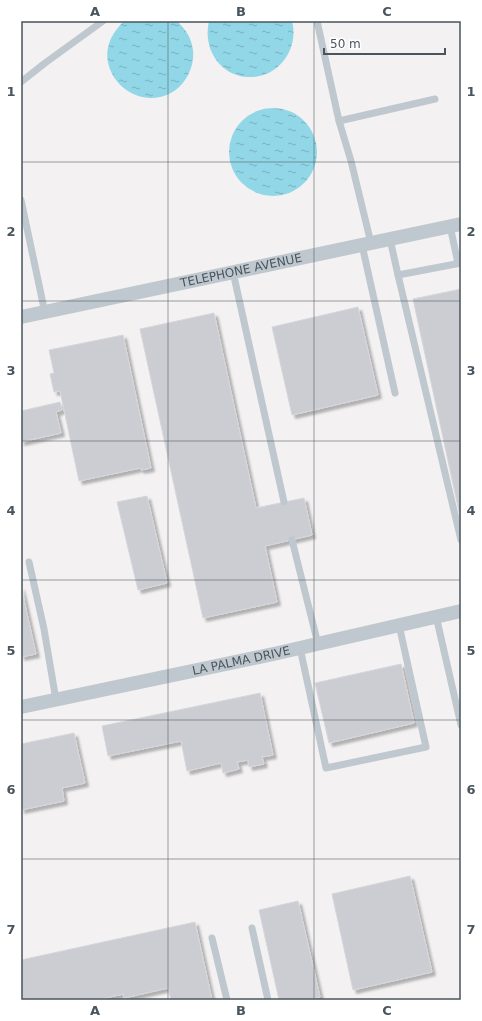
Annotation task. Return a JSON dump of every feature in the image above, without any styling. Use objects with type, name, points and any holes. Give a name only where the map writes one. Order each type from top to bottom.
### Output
[{"type":"street","name":"TELEPHONE AVENUE","points":[[21,317],[455,225]]},
{"type":"street","name":"LA PALMA DRIVE","points":[[21,707],[300,648],[461,611]]},
{"type":"lane","points":[[21,82],[102,21]]},
{"type":"lane","points":[[317,21],[351,162],[395,392]]},
{"type":"lane","points":[[340,121],[435,99]]},
{"type":"lane","points":[[21,200],[44,313]]},
{"type":"lane","points":[[398,275],[460,263],[455,225]]},
{"type":"lane","points":[[390,239],[461,540]]},
{"type":"lane","points":[[233,272],[284,502]]},
{"type":"lane","points":[[292,540],[318,644]]},
{"type":"lane","points":[[29,562],[44,629],[56,700]]},
{"type":"lane","points":[[436,616],[461,725]]},
{"type":"lane","points":[[300,648],[326,768],[426,747],[399,625]]},
{"type":"lane","points":[[252,928],[268,1000]]},
{"type":"lane","points":[[212,938],[227,1000]]},
{"type":"water","points":[[124,21],[177,21],[185,30],[192,45],[193,60],[189,74],[175,90],[169,94],[149,98],[131,93],[116,80],[111,72],[107,56],[109,44],[113,34]]},
{"type":"water","points":[[209,21],[292,21],[293,40],[286,58],[272,71],[253,77],[242,76],[232,73],[217,61],[209,42]]},
{"type":"water","points":[[273,108],[290,111],[298,115],[310,127],[314,135],[317,152],[314,169],[310,177],[298,189],[290,193],[273,196],[256,193],[248,189],[236,177],[232,169],[229,152],[232,135],[236,127],[248,115],[256,111]]},
{"type":"building","points":[[461,289],[461,521],[413,299]]},
{"type":"building","points":[[358,307],[378,395],[292,415],[272,327]]},
{"type":"building","points":[[214,313],[256,508],[304,498],[312,535],[265,546],[277,602],[203,618],[140,329]]},
{"type":"building","points":[[123,335],[151,468],[141,470],[140,468],[79,481],[60,391],[54,392],[50,374],[54,373],[49,350]]},
{"type":"building","points":[[60,402],[62,410],[56,412],[61,433],[21,442],[21,411]]},
{"type":"building","points":[[147,496],[167,583],[138,590],[117,502]]},
{"type":"building","points":[[21,587],[36,654],[21,657]]},
{"type":"building","points":[[401,664],[414,723],[329,743],[315,683]]},
{"type":"building","points":[[260,693],[273,755],[262,757],[264,764],[249,767],[248,760],[237,762],[239,769],[223,773],[221,763],[187,771],[181,741],[108,756],[102,726]]},
{"type":"building","points":[[74,733],[85,783],[62,788],[64,801],[21,810],[21,744]]},
{"type":"building","points":[[410,876],[432,972],[353,990],[332,894]]},
{"type":"building","points":[[298,901],[320,997],[306,1000],[279,1000],[259,910]]},
{"type":"building","points":[[195,922],[212,1000],[171,1000],[168,988],[124,998],[123,994],[96,1000],[21,1000],[21,960]]}]
